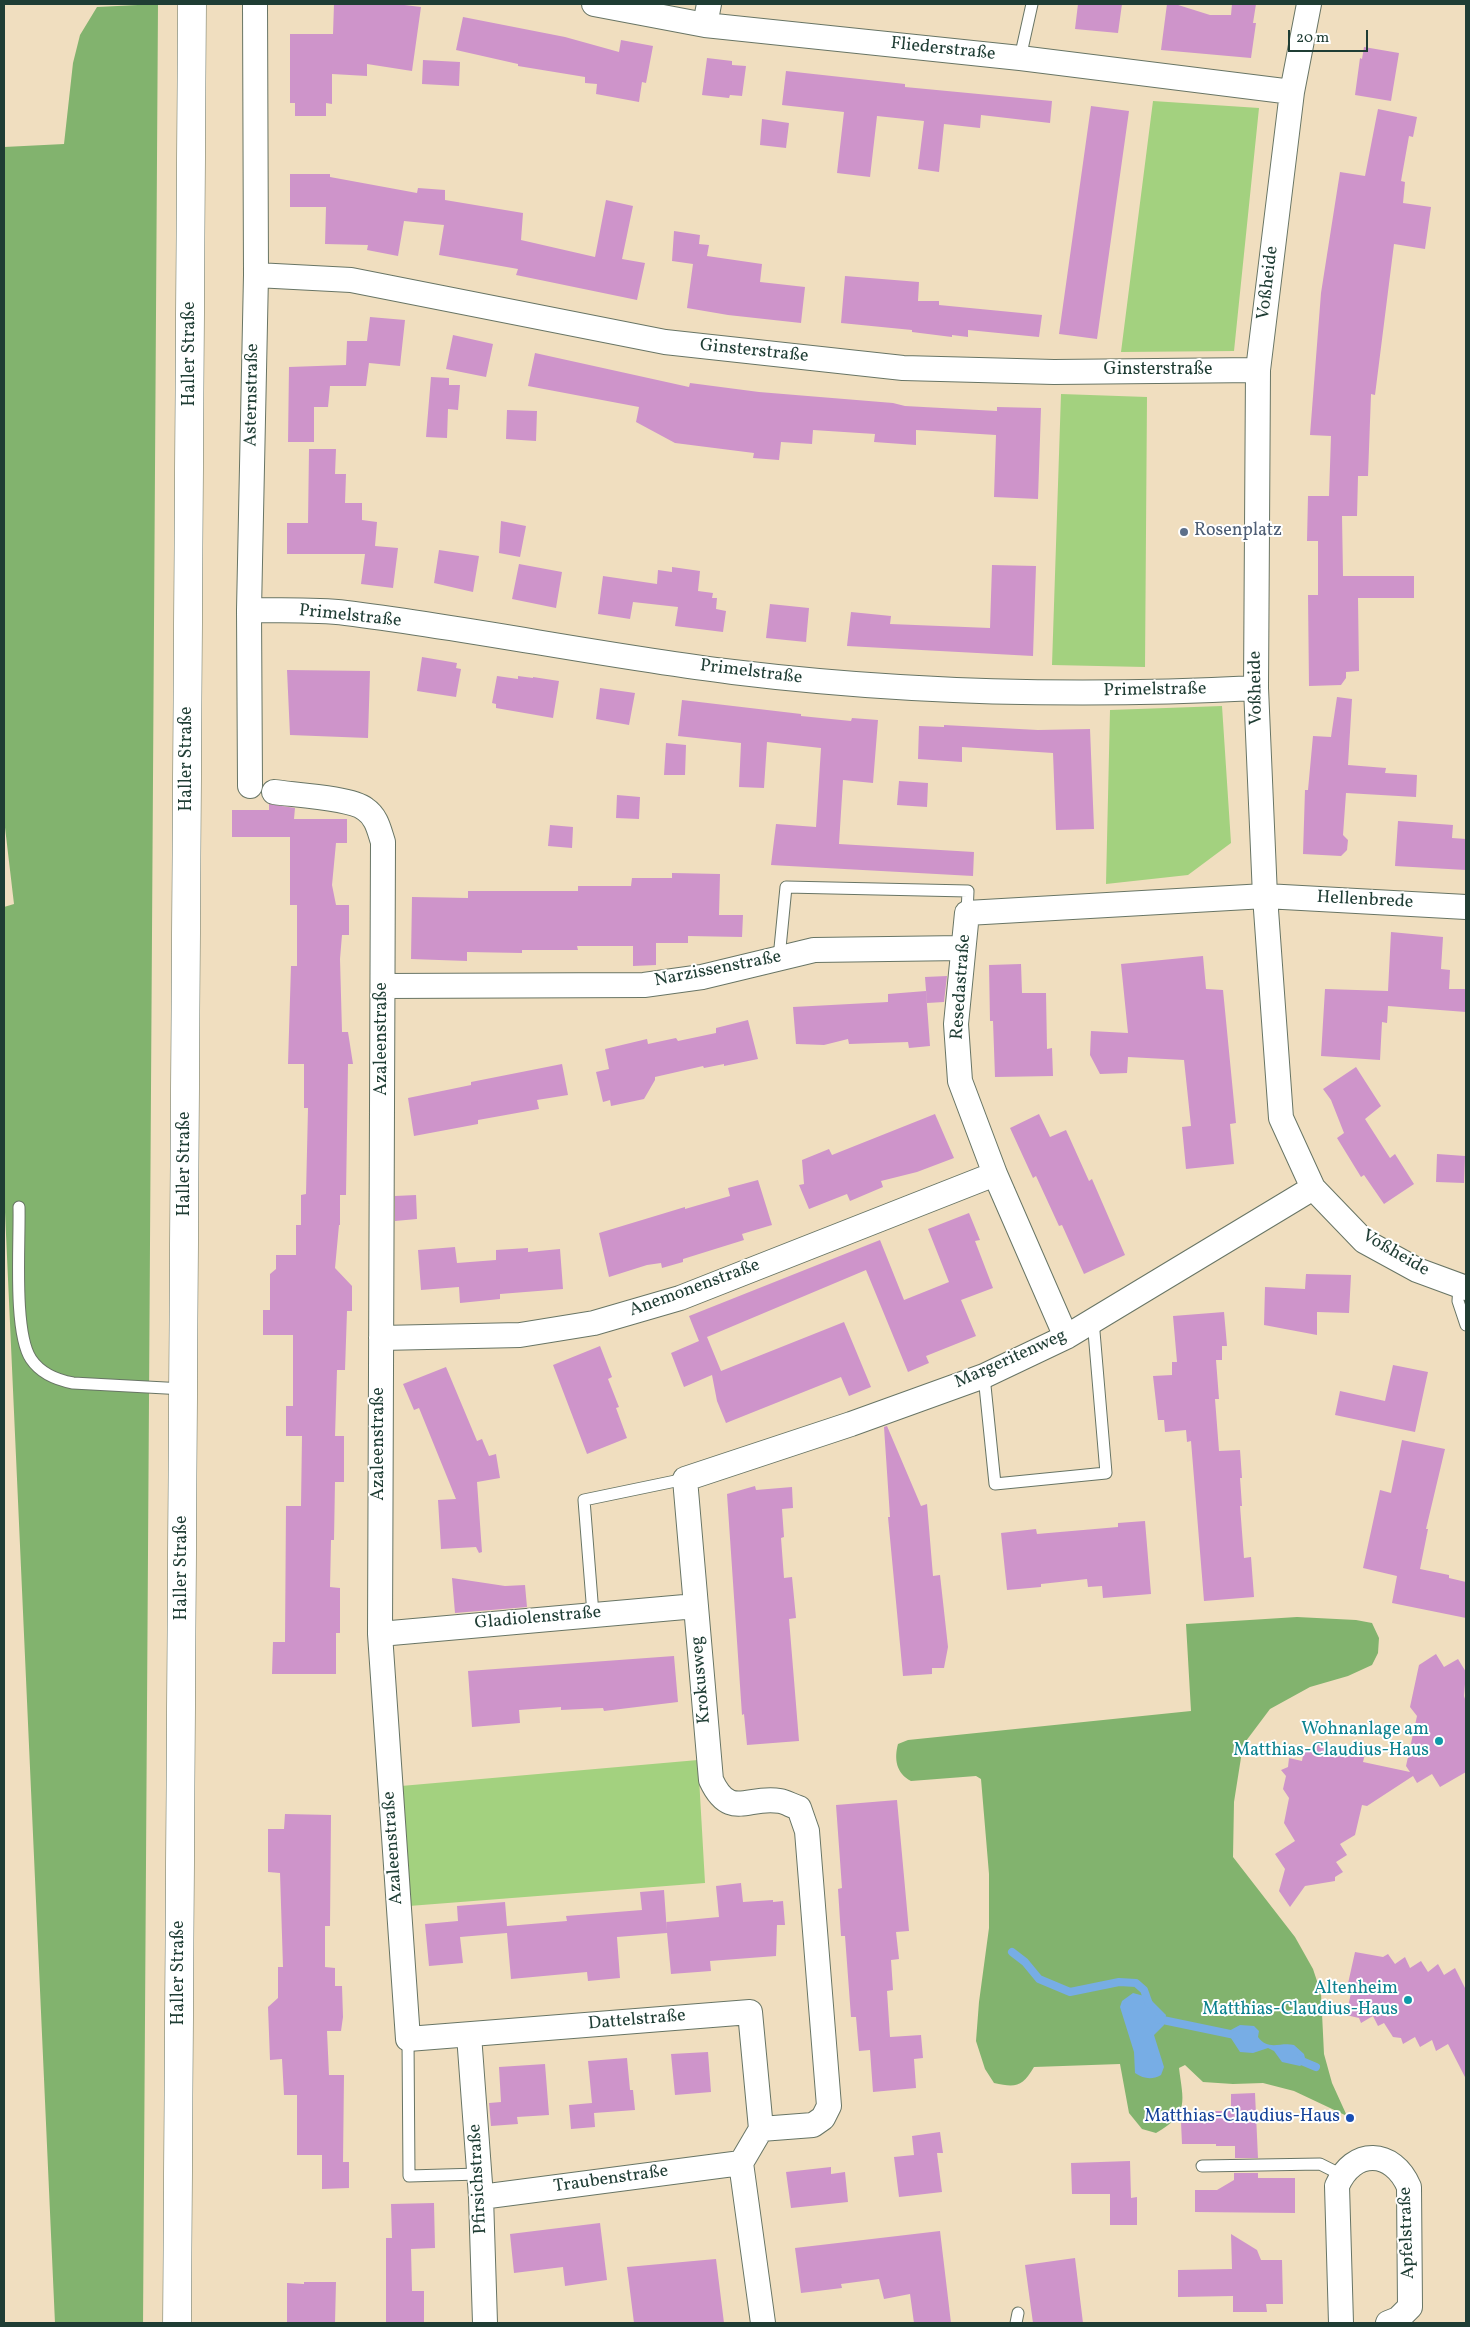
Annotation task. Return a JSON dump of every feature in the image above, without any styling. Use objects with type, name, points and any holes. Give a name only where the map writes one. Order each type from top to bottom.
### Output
[{"type":"main road","name":"Haller Straße","points":[[177,2323],[192,4]]},
{"type":"street","name":"Asternstraße","points":[[250,786],[249,610],[256,275],[255,4]]},
{"type":"street","name":"Fliederstraße","points":[[594,4],[707,14],[1020,58],[1292,92]]},
{"type":"street","name":"Voßheide","points":[[1309,4],[1292,92],[1258,370],[1256,688],[1265,896],[1281,1118],[1313,1188],[1364,1241],[1418,1270],[1463,1287]]},
{"type":"street","name":"Ginsterstraße","points":[[256,275],[351,280],[664,342],[903,368],[1054,372],[1258,370]]},
{"type":"street","name":"Primelstraße","points":[[249,610],[343,613],[732,672],[817,680],[1016,693],[1189,692],[1256,688]]},
{"type":"street","name":"Azaleenstraße","points":[[274,792],[346,801],[365,808],[377,821],[383,842],[380,1634],[408,2039]]},
{"type":"street","name":"Hellenbrede","points":[[1265,896],[1466,906]]},
{"type":"street","name":"Resedastraße","points":[[1066,1337],[995,1174],[960,1081],[956,1024],[967,913],[1265,896]]},
{"type":"street","name":"Narzissenstraße","points":[[383,986],[644,984],[702,977],[814,950],[963,948]]},
{"type":"street","name":"Anemonenstraße","points":[[381,1338],[520,1335],[594,1323],[680,1298],[995,1174]]},
{"type":"street","name":"Margeritenweg","points":[[685,1480],[851,1424],[984,1376],[1066,1337],[1313,1188]]},
{"type":"street","name":"Krokusweg","points":[[685,1480],[711,1780],[718,1796],[735,1804],[779,1801],[798,1808],[807,1831],[829,2106],[823,2118],[813,2125],[761,2129]]},
{"type":"street","name":"Gladiolenstraße","points":[[380,1634],[696,1606]]},
{"type":"street","name":"Dattelstraße","points":[[408,2039],[750,2012],[761,2129]]},
{"type":"street","name":"Pfirsichstraße","points":[[469,2034],[481,2197],[485,2323]]},
{"type":"street","points":[[761,2129],[742,2163],[763,2323]]},
{"type":"street","name":"Apfelstraße","points":[[1342,2175],[1350,2166],[1362,2160],[1373,2158],[1385,2160],[1396,2166],[1404,2175],[1409,2186],[1410,2307],[1398,2319],[1388,2323]]},
{"type":"street","name":"Traubenstraße","points":[[481,2197],[742,2163]]},
{"type":"street","points":[[1341,2323],[1337,2186],[1342,2175]]},
{"type":"lane","points":[[1020,58],[1032,4]]},
{"type":"lane","points":[[779,958],[786,887],[968,891],[967,913]]},
{"type":"lane","points":[[19,1207],[21,1333],[31,1359],[40,1369],[61,1381],[73,1383],[184,1389]]},
{"type":"lane","name":"Voßheide","points":[[1463,1287],[1458,1301],[1466,1325]]},
{"type":"lane","points":[[984,1376],[995,1484],[1106,1472],[1093,1320]]},
{"type":"lane","points":[[593,1614],[584,1500],[685,1480]]},
{"type":"lane","name":"Azaleenstraße","points":[[408,2039],[409,2176],[479,2174]]},
{"type":"lane","points":[[1202,2166],[1320,2164],[1342,2175]]},
{"type":"green space","points":[[158,4],[143,2323],[55,2323],[4,1190],[4,907],[14,904],[4,819],[4,147],[64,144],[73,63],[80,35],[97,7]]},
{"type":"green space","points":[[1153,101],[1259,108],[1234,351],[1121,352]]},
{"type":"green space","points":[[1061,394],[1147,397],[1145,667],[1052,665]]},
{"type":"green space","points":[[1222,706],[1231,843],[1188,875],[1106,884],[1110,710]]},
{"type":"green space","points":[[1297,1617],[1356,1620],[1372,1623],[1379,1638],[1378,1653],[1372,1665],[1348,1676],[1310,1687],[1270,1709],[1243,1745],[1234,1802],[1233,1857],[1295,1937],[1313,1969],[1321,1993],[1324,2054],[1332,2083],[1347,2116],[1294,2091],[1263,2083],[1203,2082],[1185,2065],[1179,2068],[1182,2106],[1174,2119],[1156,2133],[1142,2129],[1129,2113],[1120,2064],[1034,2067],[1026,2079],[1018,2084],[994,2083],[985,2069],[976,2041],[989,1928],[989,1874],[981,1779],[976,1776],[911,1781],[902,1774],[897,1765],[898,1744],[908,1740],[1191,1711],[1186,1624]]},
{"type":"green space","points":[[698,1760],[705,1883],[409,1906],[401,1786]]},
{"type":"water","points":[[1133,1993],[1148,1997],[1166,2015],[1164,2025],[1154,2035],[1164,2067],[1161,2075],[1154,2078],[1145,2078],[1135,2073],[1134,2052],[1120,2007],[1122,2001]]},
{"type":"water","points":[[1240,2025],[1254,2026],[1259,2031],[1258,2037],[1266,2044],[1294,2045],[1304,2054],[1306,2062],[1300,2066],[1282,2062],[1274,2051],[1268,2048],[1253,2053],[1240,2052],[1227,2032]]},
{"type":"building","points":[[334,4],[396,4],[421,7],[412,71],[367,64],[367,76],[332,74],[332,104],[326,103],[326,116],[295,116],[295,103],[290,103],[290,34],[333,34]]},
{"type":"building","points":[[1078,4],[1122,4],[1118,33],[1075,29]]},
{"type":"building","points":[[1167,4],[1175,4],[1210,15],[1231,15],[1232,4],[1256,4],[1253,23],[1256,23],[1251,58],[1161,50]]},
{"type":"building","points":[[463,17],[565,37],[619,52],[621,40],[653,46],[646,83],[642,82],[639,102],[596,94],[597,84],[585,83],[585,77],[518,66],[518,64],[456,50]]},
{"type":"building","points":[[1364,47],[1399,53],[1391,101],[1355,95],[1360,58],[1362,59]]},
{"type":"building","points":[[707,58],[732,61],[732,65],[746,66],[742,96],[730,95],[729,98],[702,95]]},
{"type":"building","points":[[423,60],[460,62],[459,86],[422,84]]},
{"type":"building","points":[[786,71],[905,84],[905,87],[1052,101],[1050,123],[981,115],[980,128],[944,124],[939,172],[918,169],[924,121],[877,116],[870,177],[837,173],[844,112],[782,105]]},
{"type":"building","points":[[1091,106],[1129,111],[1097,339],[1059,334]]},
{"type":"building","points":[[1378,109],[1417,117],[1413,137],[1409,136],[1401,181],[1405,182],[1403,203],[1431,207],[1425,249],[1394,244],[1375,395],[1371,394],[1368,476],[1358,476],[1357,516],[1342,516],[1343,576],[1414,576],[1414,598],[1358,598],[1359,671],[1346,672],[1346,678],[1341,685],[1309,686],[1308,595],[1318,595],[1318,541],[1307,541],[1308,496],[1329,496],[1331,436],[1310,435],[1321,293],[1340,172],[1365,176]]},
{"type":"building","points":[[762,119],[789,123],[786,148],[760,145]]},
{"type":"building","points":[[290,174],[330,174],[330,177],[417,193],[418,188],[445,190],[445,200],[523,213],[521,240],[595,257],[606,200],[633,206],[622,259],[645,263],[637,300],[516,275],[518,269],[439,255],[444,225],[404,221],[398,256],[367,250],[368,245],[325,244],[326,207],[290,207]]},
{"type":"building","points":[[674,231],[700,235],[699,244],[709,245],[707,256],[762,264],[760,282],[805,287],[801,323],[728,315],[687,308],[693,264],[672,261]]},
{"type":"building","points":[[845,276],[919,282],[918,301],[939,301],[939,305],[1042,315],[1039,337],[968,330],[968,337],[952,335],[952,337],[912,332],[912,330],[841,323]]},
{"type":"building","points":[[370,317],[405,320],[400,366],[369,363],[366,386],[330,386],[328,407],[314,407],[314,442],[288,442],[289,367],[346,365],[347,341],[367,341]]},
{"type":"building","points":[[453,335],[493,344],[486,377],[446,369]]},
{"type":"building","points":[[535,353],[689,387],[690,383],[759,392],[893,403],[905,406],[997,411],[997,407],[1041,408],[1038,499],[994,497],[996,435],[916,430],[916,445],[874,442],[875,434],[813,430],[812,444],[781,442],[779,460],[753,458],[754,453],[675,443],[636,422],[639,407],[528,386]]},
{"type":"building","points":[[431,377],[449,378],[449,385],[460,385],[458,410],[448,409],[447,438],[426,437]]},
{"type":"building","points":[[507,410],[537,411],[536,441],[506,439]]},
{"type":"building","points":[[309,449],[336,449],[335,474],[346,474],[345,503],[362,503],[362,520],[377,522],[375,546],[398,548],[393,588],[361,584],[365,554],[287,554],[287,523],[308,523]]},
{"type":"building","points":[[501,521],[526,526],[520,557],[499,553]]},
{"type":"building","points":[[439,550],[479,556],[473,592],[434,583]]},
{"type":"building","points":[[519,564],[562,572],[556,608],[512,599]]},
{"type":"building","points":[[992,565],[1036,566],[1033,656],[847,646],[851,612],[891,616],[890,624],[990,628]]},
{"type":"building","points":[[672,567],[700,571],[698,591],[713,593],[712,598],[717,598],[716,609],[726,611],[723,632],[675,626],[678,607],[633,602],[630,619],[598,614],[603,576],[657,584],[658,570],[672,572]]},
{"type":"building","points":[[770,604],[809,608],[806,642],[766,638]]},
{"type":"building","points":[[422,657],[457,663],[456,668],[461,669],[456,697],[417,691]]},
{"type":"building","points":[[287,670],[370,671],[368,738],[290,735]]},
{"type":"building","points":[[497,676],[518,679],[518,676],[533,677],[559,681],[553,718],[496,708],[496,704],[492,703]]},
{"type":"building","points":[[600,688],[635,693],[629,725],[596,719]]},
{"type":"building","points":[[1337,697],[1352,699],[1348,765],[1386,768],[1385,773],[1417,775],[1416,797],[1346,793],[1343,835],[1348,840],[1347,850],[1341,856],[1303,854],[1305,790],[1308,790],[1313,736],[1331,737]]},
{"type":"building","points":[[682,700],[801,714],[801,716],[851,721],[852,718],[878,720],[873,783],[843,780],[839,844],[974,852],[973,876],[771,865],[776,824],[816,827],[821,748],[767,742],[764,788],[739,787],[741,743],[678,736]]},
{"type":"building","points":[[944,725],[1038,730],[1090,729],[1094,829],[1056,830],[1053,753],[962,747],[962,762],[918,759],[919,726],[944,727]]},
{"type":"building","points":[[666,743],[686,745],[685,775],[664,775]]},
{"type":"building","points":[[899,781],[928,783],[927,807],[897,805]]},
{"type":"building","points":[[617,795],[640,797],[639,819],[616,818]]},
{"type":"building","points":[[269,804],[295,808],[294,819],[347,819],[347,843],[336,843],[332,885],[336,905],[349,905],[349,935],[342,935],[340,959],[342,1032],[348,1032],[353,1064],[348,1064],[346,1195],[340,1195],[340,1225],[335,1268],[352,1286],[352,1311],[347,1311],[345,1370],[337,1370],[335,1436],[344,1436],[344,1482],[335,1482],[334,1540],[331,1540],[330,1587],[340,1588],[340,1633],[336,1633],[336,1674],[272,1674],[273,1642],[285,1642],[286,1506],[301,1506],[302,1436],[286,1436],[286,1406],[293,1406],[293,1335],[263,1335],[263,1310],[270,1310],[270,1274],[276,1269],[276,1255],[296,1255],[296,1225],[301,1225],[301,1195],[306,1194],[308,1108],[304,1108],[304,1064],[288,1064],[291,966],[297,966],[297,905],[290,905],[290,837],[232,837],[232,810],[269,810]]},
{"type":"building","points":[[1398,821],[1453,825],[1452,838],[1466,839],[1466,870],[1395,866]]},
{"type":"building","points":[[550,825],[573,827],[572,848],[548,846]]},
{"type":"building","points":[[672,873],[720,874],[719,915],[743,915],[742,937],[688,936],[688,943],[656,943],[656,965],[633,966],[633,946],[577,946],[578,950],[522,950],[522,953],[467,952],[467,961],[411,959],[412,897],[468,898],[468,891],[578,891],[578,886],[631,886],[632,878],[672,878]]},
{"type":"building","points":[[1391,932],[1443,937],[1441,969],[1450,970],[1449,989],[1466,989],[1466,1012],[1388,1006],[1387,1023],[1382,1022],[1380,1060],[1321,1056],[1325,989],[1388,991]]},
{"type":"building","points":[[1203,956],[1206,989],[1223,990],[1236,1123],[1230,1124],[1234,1164],[1186,1169],[1182,1127],[1191,1126],[1184,1060],[1128,1057],[1127,1073],[1100,1074],[1090,1055],[1091,1031],[1128,1033],[1121,964]]},
{"type":"building","points":[[1021,964],[1022,993],[1046,993],[1047,1049],[1052,1048],[1053,1076],[995,1077],[993,1021],[990,1021],[989,965]]},
{"type":"building","points":[[947,976],[944,1002],[927,1003],[925,977]]},
{"type":"building","points":[[926,991],[930,1046],[909,1048],[908,1042],[849,1044],[848,1039],[824,1045],[796,1044],[793,1007],[888,1002],[888,994]]},
{"type":"building","points":[[748,1020],[758,1059],[724,1066],[724,1064],[704,1068],[703,1066],[655,1077],[644,1099],[611,1106],[610,1100],[603,1102],[596,1072],[609,1069],[605,1049],[647,1039],[648,1044],[676,1038],[678,1041],[716,1033],[716,1028]]},
{"type":"building","points":[[562,1064],[568,1095],[537,1100],[539,1109],[478,1120],[478,1124],[414,1136],[408,1098],[471,1085],[471,1082]]},
{"type":"building","points":[[1356,1067],[1381,1106],[1365,1119],[1390,1158],[1395,1154],[1414,1184],[1384,1204],[1364,1175],[1361,1177],[1337,1138],[1344,1133],[1331,1100],[1323,1089]]},
{"type":"building","points":[[935,1114],[954,1158],[917,1172],[881,1181],[883,1187],[850,1201],[847,1194],[809,1209],[799,1185],[804,1184],[802,1160],[829,1149],[832,1155]]},
{"type":"building","points":[[1039,1114],[1050,1137],[1066,1130],[1089,1181],[1092,1179],[1125,1255],[1084,1274],[1062,1225],[1059,1226],[1036,1176],[1033,1178],[1010,1128]]},
{"type":"building","points":[[1437,1154],[1465,1156],[1464,1183],[1436,1182]]},
{"type":"building","points":[[758,1180],[772,1225],[742,1234],[744,1240],[683,1259],[683,1262],[662,1268],[661,1263],[647,1265],[609,1277],[599,1233],[685,1207],[685,1209],[730,1196],[728,1188]]},
{"type":"building","points":[[416,1195],[417,1219],[395,1221],[395,1196]]},
{"type":"building","points":[[969,1213],[980,1240],[975,1241],[993,1288],[961,1300],[976,1336],[926,1356],[929,1363],[908,1372],[866,1270],[707,1337],[721,1371],[844,1322],[871,1387],[849,1396],[841,1377],[726,1423],[717,1401],[712,1375],[684,1387],[671,1353],[699,1341],[689,1316],[880,1240],[904,1300],[949,1282],[928,1229]]},
{"type":"building","points":[[455,1247],[457,1263],[496,1260],[496,1250],[528,1248],[528,1252],[560,1249],[563,1289],[500,1294],[500,1299],[460,1303],[459,1287],[421,1290],[418,1250]]},
{"type":"building","points":[[1306,1274],[1351,1275],[1349,1313],[1317,1312],[1317,1335],[1264,1325],[1265,1287],[1305,1289]]},
{"type":"building","points":[[1224,1312],[1227,1346],[1222,1346],[1222,1360],[1216,1360],[1219,1399],[1215,1399],[1219,1451],[1240,1450],[1242,1506],[1240,1506],[1244,1558],[1251,1557],[1254,1597],[1204,1601],[1191,1441],[1187,1442],[1186,1430],[1165,1432],[1164,1420],[1158,1420],[1153,1376],[1172,1375],[1172,1362],[1177,1362],[1173,1316]]},
{"type":"building","points":[[600,1346],[612,1377],[608,1379],[619,1407],[616,1408],[627,1438],[587,1454],[553,1365]]},
{"type":"building","points":[[1393,1365],[1428,1372],[1415,1432],[1335,1415],[1340,1391],[1385,1401]]},
{"type":"building","points":[[446,1367],[477,1441],[482,1439],[489,1456],[496,1454],[500,1478],[477,1482],[482,1552],[479,1553],[476,1547],[441,1549],[438,1500],[456,1499],[419,1408],[414,1410],[403,1384]]},
{"type":"building","points":[[887,1426],[921,1506],[927,1504],[933,1576],[940,1575],[948,1647],[944,1668],[932,1668],[932,1674],[903,1676],[888,1517],[890,1517],[884,1427]]},
{"type":"building","points":[[1402,1440],[1445,1449],[1426,1529],[1428,1529],[1420,1569],[1449,1575],[1449,1578],[1466,1582],[1466,1618],[1392,1603],[1397,1576],[1363,1568],[1380,1490],[1391,1493]]},
{"type":"building","points":[[755,1486],[756,1490],[792,1487],[793,1508],[782,1509],[784,1537],[781,1538],[784,1578],[792,1577],[796,1618],[789,1619],[799,1741],[747,1745],[744,1714],[742,1715],[727,1494]]},
{"type":"building","points":[[1145,1521],[1151,1594],[1103,1598],[1102,1586],[1088,1587],[1087,1579],[1041,1584],[1041,1587],[1007,1590],[1001,1533],[1036,1529],[1037,1534],[1118,1527],[1118,1523]]},
{"type":"building","points":[[452,1578],[505,1586],[525,1585],[527,1607],[455,1613]]},
{"type":"building","points":[[1436,1654],[1444,1667],[1458,1659],[1466,1672],[1464,1696],[1466,1702],[1466,1772],[1440,1787],[1432,1774],[1417,1783],[1413,1776],[1367,1806],[1362,1805],[1355,1835],[1340,1844],[1347,1855],[1336,1862],[1343,1872],[1335,1877],[1335,1881],[1305,1886],[1290,1907],[1279,1891],[1285,1869],[1275,1854],[1295,1841],[1284,1823],[1289,1798],[1283,1789],[1286,1776],[1281,1770],[1288,1767],[1289,1758],[1302,1761],[1304,1749],[1316,1752],[1318,1743],[1365,1754],[1363,1762],[1410,1772],[1406,1766],[1417,1716],[1410,1707],[1419,1665]]},
{"type":"building","points":[[674,1656],[678,1702],[604,1711],[603,1708],[561,1710],[561,1707],[519,1710],[520,1723],[472,1727],[468,1671]]},
{"type":"building","points":[[897,1800],[909,1931],[896,1932],[899,1959],[891,1960],[893,1990],[887,1991],[890,2037],[921,2035],[923,2058],[914,2059],[916,2088],[873,2092],[870,2050],[859,2051],[856,2017],[851,2017],[845,1936],[841,1936],[838,1889],[842,1888],[836,1805]]},
{"type":"building","points":[[285,1814],[331,1815],[330,1926],[325,1926],[325,1967],[335,1968],[335,1986],[342,1986],[343,2017],[341,2031],[327,2031],[329,2075],[344,2075],[343,2162],[349,2162],[349,2188],[322,2189],[322,2155],[297,2155],[297,2095],[284,2095],[282,2059],[270,2060],[268,2007],[278,1998],[278,1967],[283,1967],[280,1873],[268,1872],[268,1829],[284,1829]]},
{"type":"building","points":[[741,1883],[743,1902],[783,1901],[785,1925],[777,1925],[776,1956],[710,1961],[711,1971],[671,1974],[666,1922],[719,1917],[716,1886]]},
{"type":"building","points":[[664,1890],[667,1933],[617,1937],[620,1978],[588,1981],[587,1972],[511,1979],[507,1933],[460,1937],[463,1963],[429,1966],[425,1924],[458,1921],[457,1906],[505,1902],[507,1926],[567,1921],[566,1916],[642,1910],[640,1892]]},
{"type":"building","name":"Altenheim Matthias-Claudius-Haus","points":[[1355,1952],[1383,1957],[1388,1954],[1395,1964],[1405,1957],[1410,1968],[1421,1961],[1428,1972],[1438,1964],[1444,1975],[1455,1968],[1466,1990],[1466,2079],[1448,2044],[1436,2051],[1432,2040],[1420,2047],[1415,2037],[1403,2044],[1401,2038],[1393,2037],[1384,2023],[1378,2026],[1373,2016],[1361,2023],[1359,2018],[1346,2015],[1352,1989],[1347,1988]]},
{"type":"building","points":[[708,2052],[711,2092],[675,2095],[671,2054]]},
{"type":"building","points":[[627,2058],[630,2090],[633,2090],[635,2110],[594,2113],[595,2127],[571,2129],[569,2105],[592,2103],[588,2061]]},
{"type":"building","points":[[545,2064],[549,2115],[517,2117],[518,2124],[491,2126],[489,2103],[501,2102],[499,2067]]},
{"type":"building","points":[[1255,2093],[1258,2158],[1235,2158],[1235,2146],[1182,2144],[1181,2122],[1215,2122],[1215,2111],[1231,2111],[1231,2094]]},
{"type":"building","points":[[940,2132],[943,2153],[937,2153],[942,2192],[899,2197],[894,2157],[914,2155],[912,2136]]},
{"type":"building","points":[[1130,2161],[1131,2198],[1137,2197],[1137,2225],[1110,2225],[1110,2194],[1072,2194],[1071,2163]]},
{"type":"building","points":[[831,2167],[831,2174],[845,2172],[848,2202],[791,2208],[786,2172]]},
{"type":"building","points":[[1234,2173],[1258,2173],[1258,2178],[1295,2178],[1295,2213],[1195,2212],[1195,2190],[1217,2190],[1234,2180]]},
{"type":"building","points":[[434,2203],[435,2248],[411,2249],[412,2291],[424,2291],[424,2323],[386,2323],[386,2238],[392,2238],[391,2204]]},
{"type":"building","points":[[600,2223],[607,2280],[565,2286],[563,2267],[514,2273],[510,2234]]},
{"type":"building","points":[[940,2231],[951,2323],[914,2323],[910,2294],[884,2299],[879,2279],[841,2284],[842,2288],[801,2293],[795,2248]]},
{"type":"building","points":[[1231,2234],[1257,2250],[1261,2260],[1282,2260],[1283,2304],[1266,2304],[1267,2312],[1233,2312],[1233,2296],[1178,2297],[1178,2270],[1232,2269]]},
{"type":"building","points":[[1075,2258],[1083,2323],[1033,2323],[1025,2265]]},
{"type":"building","points":[[716,2259],[724,2323],[634,2323],[627,2267]]},
{"type":"building","points":[[304,2282],[336,2282],[335,2323],[287,2323],[287,2283],[304,2284]]},
{"type":"waterway","points":[[1012,1952],[1025,1962],[1039,1979],[1070,1992],[1119,1982],[1136,1983],[1144,1990],[1149,2004]]},
{"type":"waterway","points":[[1158,2019],[1235,2035]]},
{"type":"waterway","points":[[1297,2059],[1316,2067]]},
{"type":"place","name":"Rosenplatz","points":[[1184,532]]},
{"type":"place","name":"Wohnanlage am Matthias-Claudius-Haus","points":[[1439,1741]]},
{"type":"place","name":"Altenheim Matthias-Claudius-Haus","points":[[1408,2000]]},
{"type":"place","name":"Matthias-Claudius-Haus","points":[[1350,2118]]}]
